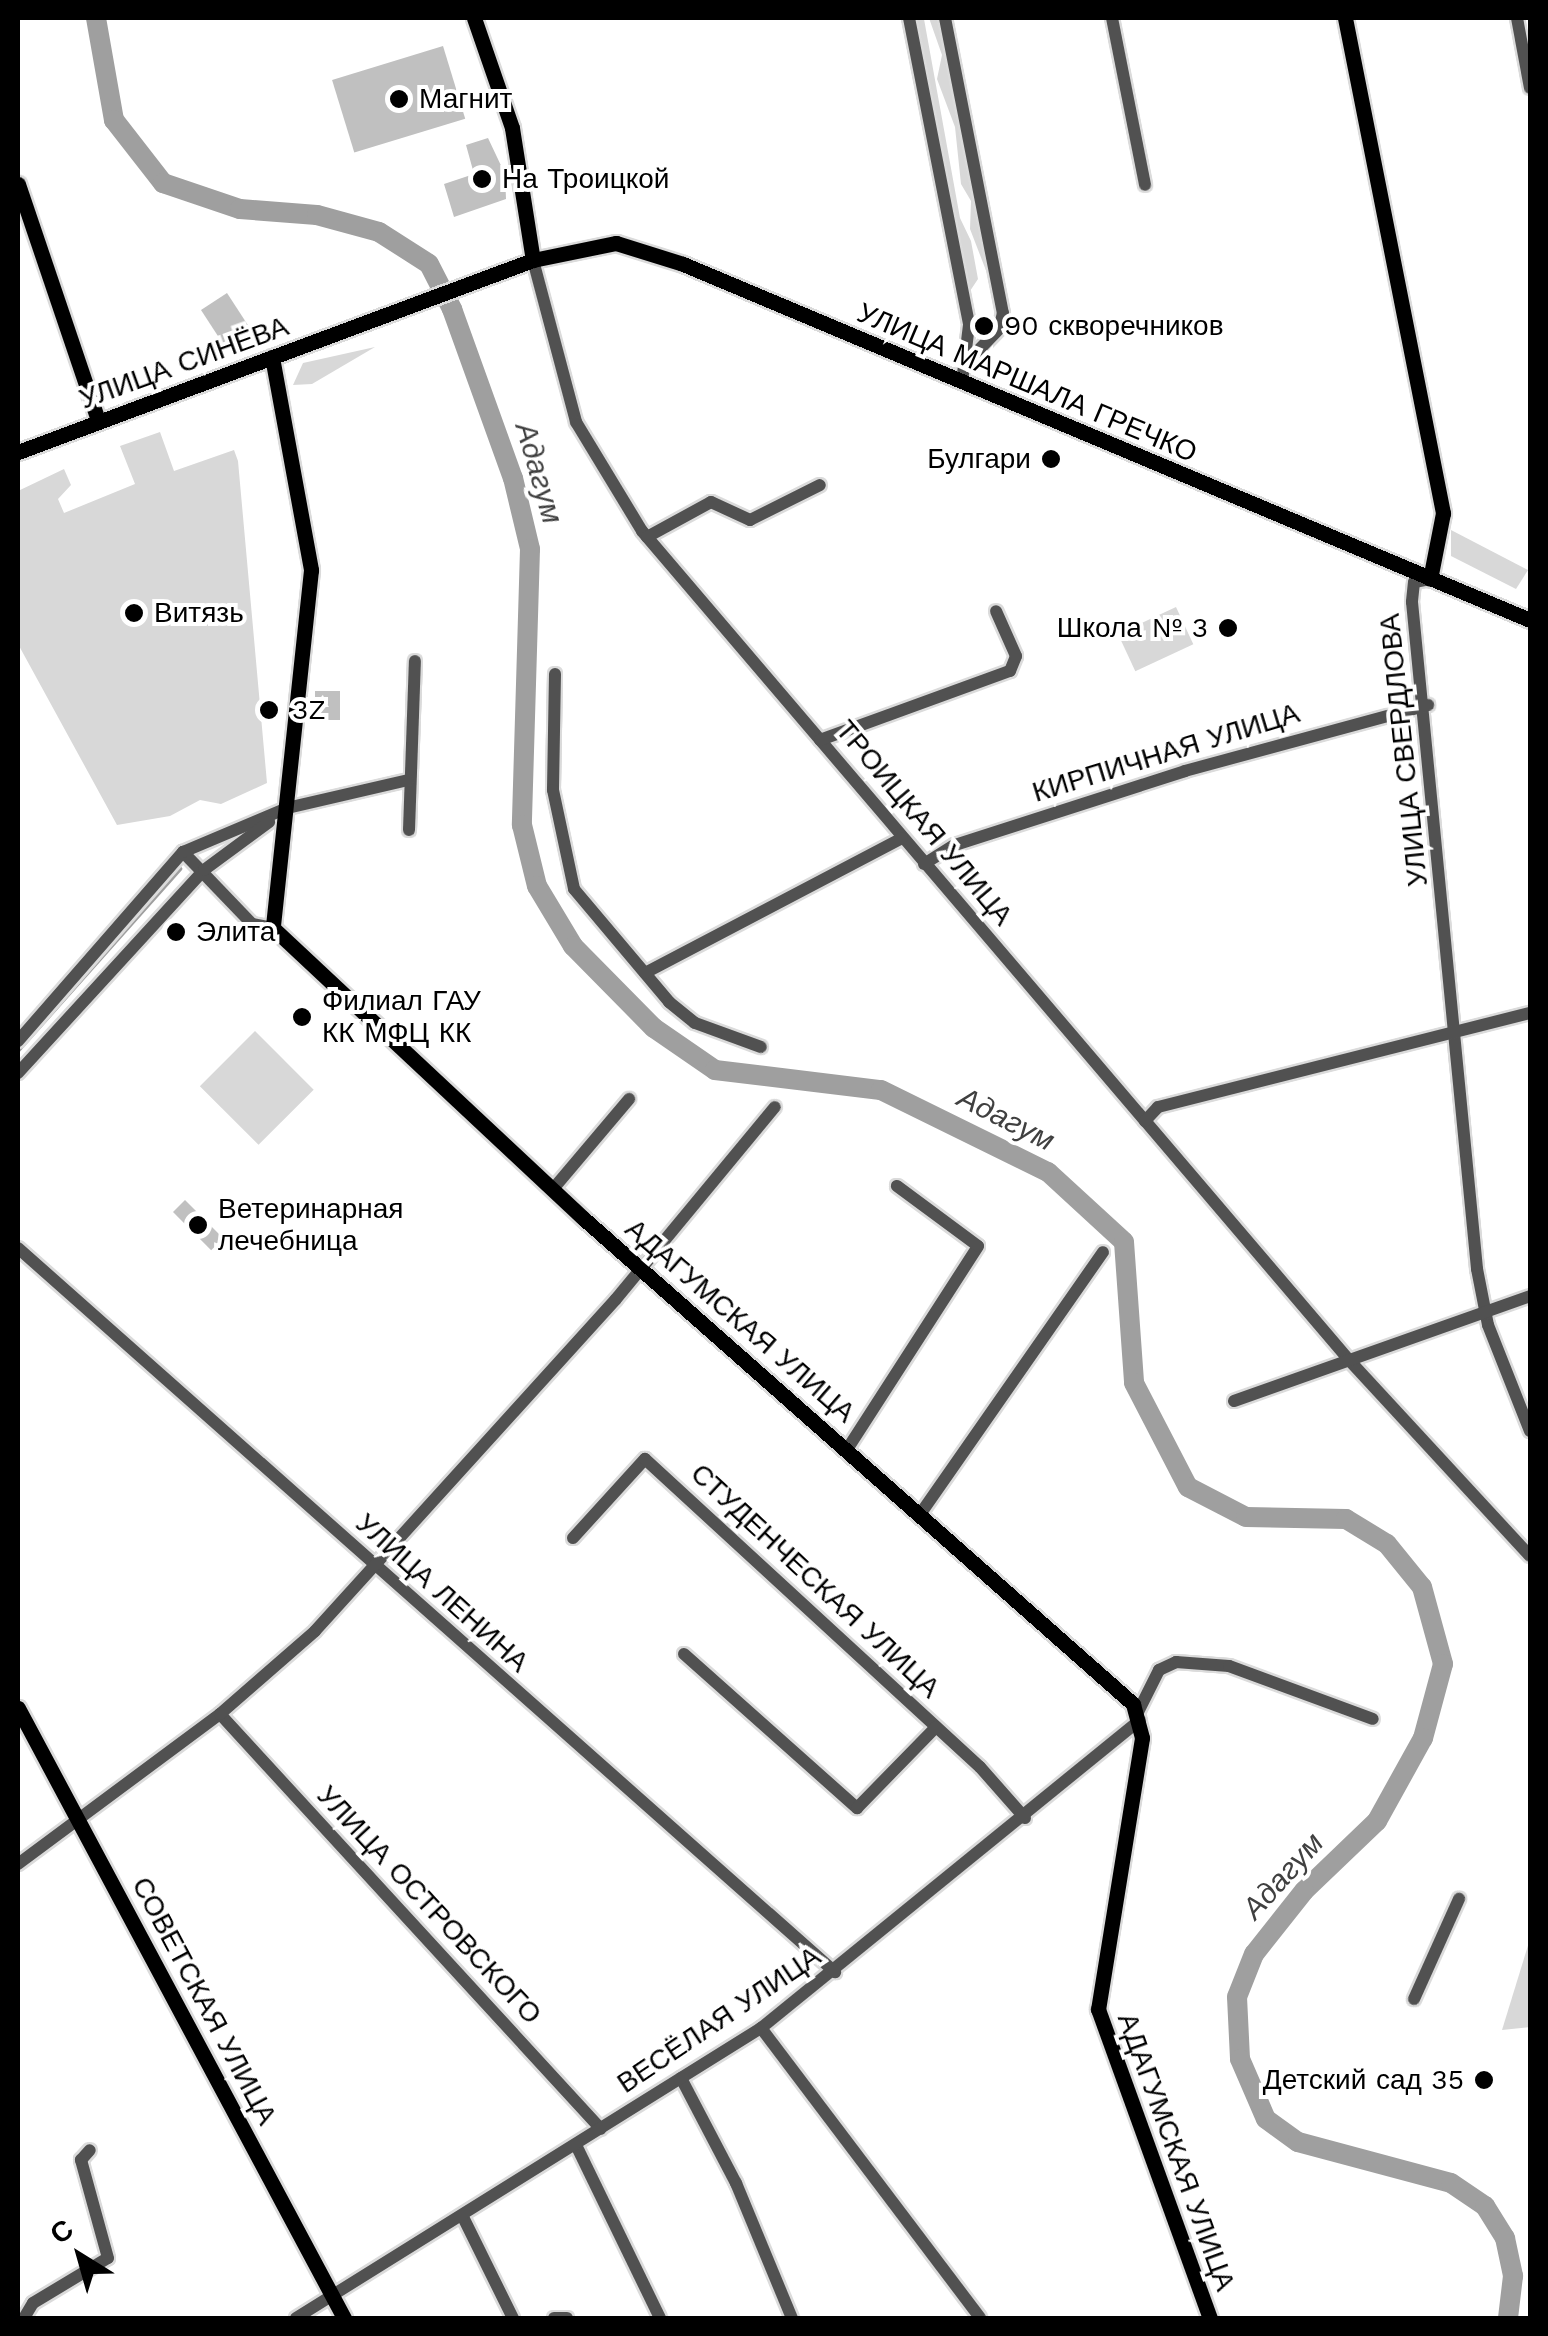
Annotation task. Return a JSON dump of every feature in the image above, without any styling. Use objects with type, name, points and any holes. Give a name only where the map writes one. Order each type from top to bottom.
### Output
[{"type":"main road","name":"ТРОИЦКАЯ УЛИЦА","points":[[474,18],[512,128],[533,260]]},
{"type":"main road","name":"УЛИЦА СВЕРДЛОВА","points":[[1346,18],[1443,513],[1430,579]]},
{"type":"main road","points":[[18,184],[98,420]]},
{"type":"main road","name":"УЛИЦА МАРШАЛА ГРЕЧКО","points":[[499,277],[533,260],[596,243],[630,245],[1530,620]]},
{"type":"main road","name":"УЛИЦА СИНЁВА","points":[[18,452],[499,277]]},
{"type":"main road","points":[[272,357],[311,570],[274,928]]},
{"type":"main road","name":"АДАГУМСКАЯ УЛИЦА","points":[[274,928],[554,1189],[921,1513],[1139,1716],[1098,2009],[1210,2318]]},
{"type":"main road","name":"СОВЕТСКАЯ УЛИЦА","points":[[18,1708],[344,2318]]},
{"type":"street","points":[[909,18],[970,360]]},
{"type":"street","points":[[945,18],[1003,313],[999,329],[970,360],[962,382]]},
{"type":"street","points":[[1112,18],[1145,185]]},
{"type":"street","points":[[1517,18],[1530,88]]},
{"type":"street","name":"ТРОИЦКАЯ УЛИЦА","points":[[533,260],[583,440],[647,537],[1350,1360],[1530,1556]]},
{"type":"street","points":[[647,537],[712,502],[750,520],[820,486]]},
{"type":"street","name":"УЛИЦА СВЕРДЛОВА","points":[[1430,579],[1414,582],[1412,590],[1428,705],[1485,1313],[1530,1431]]},
{"type":"street","points":[[820,740],[1010,671],[1016,656],[996,610]]},
{"type":"street","points":[[409,830],[415,660]]},
{"type":"street","points":[[555,674],[553,790],[570,879],[645,972],[695,1023],[761,1047]]},
{"type":"street","name":"КИРПИЧНАЯ УЛИЦА","points":[[924,864],[955,845],[1168,777],[1428,705]]},
{"type":"street","points":[[18,1041],[183,852],[287,808],[408,780]]},
{"type":"street","points":[[18,1073],[204,870],[287,808]]},
{"type":"street","points":[[645,972],[902,838]]},
{"type":"street","points":[[183,852],[252,924],[274,928]]},
{"type":"street","points":[[1145,1121],[1158,1107],[1530,1013]]},
{"type":"street","points":[[554,1189],[629,1099]]},
{"type":"street","points":[[18,1864],[220,1714],[314,1631],[641,1268],[775,1107]]},
{"type":"street","points":[[848,1448],[978,1246],[897,1186]]},
{"type":"street","name":"УЛИЦА ЛЕНИНА","points":[[18,1248],[372,1566],[836,1972]]},
{"type":"street","points":[[921,1513],[1104,1252]]},
{"type":"street","points":[[1234,1402],[1530,1296]]},
{"type":"street","name":"СТУДЕНЧЕСКАЯ УЛИЦА","points":[[573,1538],[645,1459],[936,1727],[1025,1818]]},
{"type":"street","points":[[684,1654],[856,1808],[936,1727]]},
{"type":"street","name":"ВЕСЁЛАЯ УЛИЦА","points":[[296,2318],[762,2028],[1025,1818],[1139,1716],[1158,1670],[1176,1662],[1229,1666],[1373,1719]]},
{"type":"street","name":"УЛИЦА ОСТРОВСКОГО","points":[[220,1714],[601,2129]]},
{"type":"street","points":[[1414,1999],[1459,1899]]},
{"type":"street","points":[[762,2028],[980,2318]]},
{"type":"street","points":[[680,2078],[736,2183],[792,2318]]},
{"type":"street","points":[[576,2145],[660,2318]]},
{"type":"street","points":[[24,2318],[33,2304],[108,2258],[81,2160],[90,2150]]},
{"type":"street","points":[[463,2217],[512,2318]]},
{"type":"shaded area","points":[[913,18],[924,19],[960,218],[971,241],[978,279],[970,291]]},
{"type":"shaded area","points":[[929,18],[939,18],[992,286],[970,229],[971,201],[961,184],[955,127],[937,79],[942,55]]},
{"type":"shaded area","points":[[375,347],[312,384],[293,385],[303,363]]},
{"type":"shaded area","name":"Витязь","points":[[160,432],[174,471],[234,450],[238,461],[267,783],[221,804],[200,800],[170,816],[117,825],[18,644],[18,491],[64,469],[71,485],[58,499],[64,513],[135,484],[120,446]]},
{"type":"shaded area","points":[[1451,530],[1528,570],[1516,589],[1451,556]]},
{"type":"shaded area","points":[[1176,607],[1193,644],[1135,671],[1118,634]]},
{"type":"shaded area","points":[[255,1031],[314,1090],[259,1145],[200,1086]]},
{"type":"shaded area","points":[[1530,1939],[1530,2027],[1502,2030]]},
{"type":"building","name":"Магнит","points":[[443,46],[465,119],[354,153],[332,80]]},
{"type":"building","name":"На Троицкой","points":[[488,138],[505,174],[506,199],[454,217],[444,184],[474,174],[466,145]]},
{"type":"building","points":[[227,293],[254,334],[228,351],[201,310]]},
{"type":"building","points":[[315,691],[340,691],[340,720],[315,720]]},
{"type":"building","name":"Ветеринарная лечебница","points":[[185,1200],[223,1238],[211,1250],[173,1212]]},
{"type":"waterway","name":"Адагум","points":[[96,18],[114,120],[163,183],[240,209],[317,215],[379,232],[429,264],[452,309],[513,478],[530,549],[522,825],[537,886],[573,946],[654,1028],[715,1070],[881,1090],[1048,1172],[1124,1242],[1134,1383],[1188,1487],[1246,1517],[1346,1519],[1387,1544],[1422,1587],[1443,1664],[1423,1738],[1377,1821],[1304,1891],[1254,1954],[1237,1997],[1240,2059],[1266,2119],[1298,2142],[1451,2183],[1485,2206],[1505,2238],[1513,2276],[1508,2318]]},
{"type":"waterway","points":[[18,1051],[180,869]]},
{"type":"place","name":"Магнит","points":[[399,99]]},
{"type":"place","name":"На Троицкой","points":[[482,179]]},
{"type":"place","name":"90 скворечников","points":[[984,326]]},
{"type":"place","name":"Булгари","points":[[1051,459]]},
{"type":"place","name":"Витязь","points":[[134,613]]},
{"type":"place","name":"Школа № 3","points":[[1228,628]]},
{"type":"place","name":"3Z","points":[[269,710]]},
{"type":"place","name":"Элита","points":[[176,932]]},
{"type":"place","name":"Филиал ГАУ КК МФЦ КК","points":[[302,1017]]},
{"type":"place","name":"Ветеринарная лечебница","points":[[198,1225]]},
{"type":"place","name":"Детский сад 35","points":[[1484,2080]]}]
